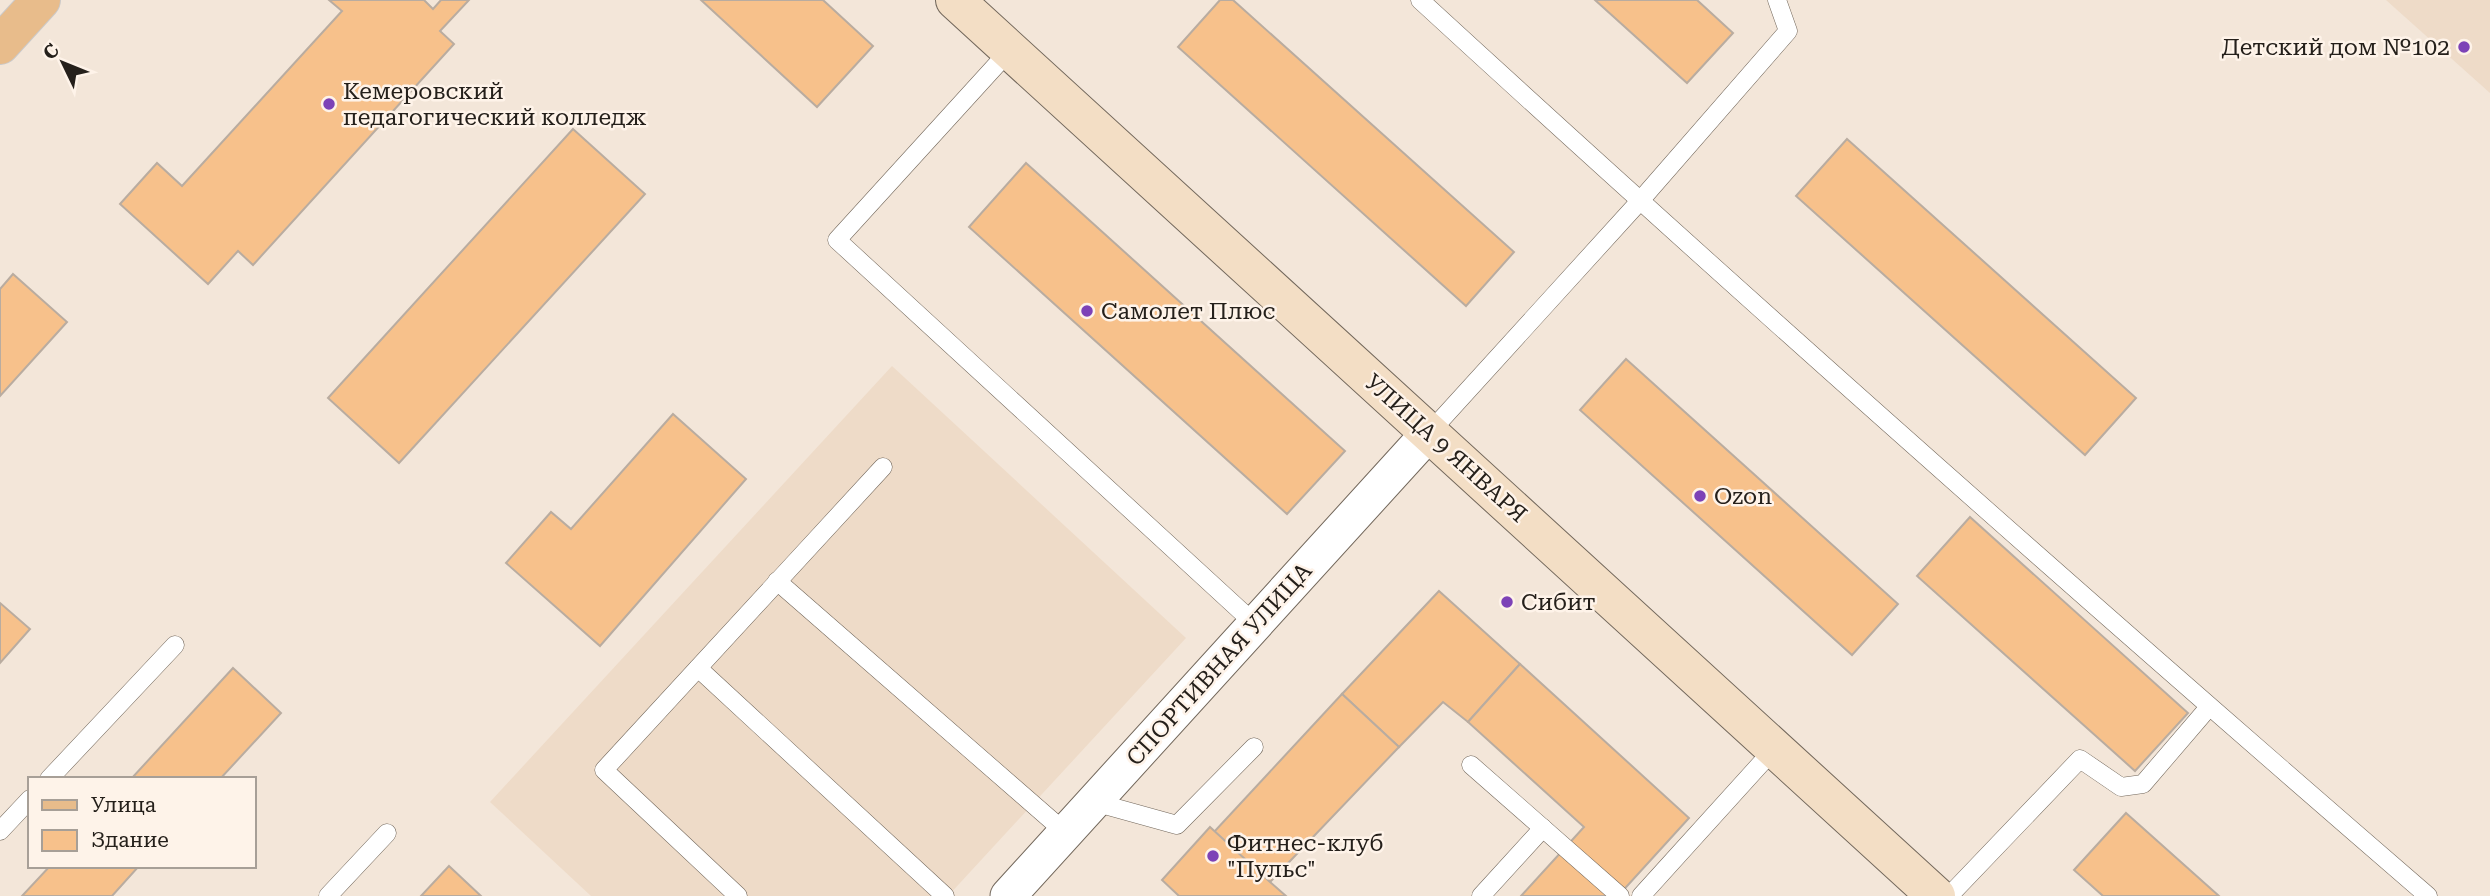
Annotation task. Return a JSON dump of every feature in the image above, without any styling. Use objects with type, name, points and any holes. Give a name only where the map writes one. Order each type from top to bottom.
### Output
[{"type":"main road","points":[[0,44],[41,0]]},
{"type":"street","name":"УЛИЦА 9 ЯНВАРЯ","points":[[955,0],[1936,896]]},
{"type":"street","name":"СПОРТИВНАЯ УЛИЦА","points":[[1008,896],[1429,433]]},
{"type":"lane","points":[[1420,0],[1639,202],[2209,707],[2428,896]]},
{"type":"lane","points":[[1429,433],[1639,202],[1788,31],[1777,0]]},
{"type":"lane","points":[[1010,50],[837,240],[1255,624]]},
{"type":"lane","points":[[738,896],[604,770],[883,467]]},
{"type":"lane","points":[[778,581],[1066,833]]},
{"type":"lane","points":[[51,777],[175,645]]},
{"type":"lane","points":[[698,668],[945,896]]},
{"type":"lane","points":[[1949,896],[2080,759],[2121,787],[2143,784],[2209,707]]},
{"type":"lane","points":[[1094,802],[1177,825],[1254,747]]},
{"type":"lane","points":[[1641,896],[1774,748]]},
{"type":"lane","points":[[1471,765],[1620,896]]},
{"type":"lane","points":[[0,831],[28,801]]},
{"type":"lane","points":[[1482,896],[1543,828]]},
{"type":"lane","points":[[328,896],[387,833]]},
{"type":"shaded area","name":"Детский дом №102","points":[[2386,0],[2490,0],[2490,93]]},
{"type":"shaded area","points":[[892,366],[1186,638],[948,896],[591,896],[490,802]]},
{"type":"building","name":"Кемеровский педагогический колледж","points":[[329,0],[424,0],[433,9],[441,0],[469,0],[440,31],[454,44],[253,265],[238,251],[208,284],[120,204],[157,163],[182,186],[342,11]]},
{"type":"building","points":[[701,0],[823,0],[873,46],[817,107]]},
{"type":"building","points":[[1220,0],[1233,0],[1514,252],[1466,306],[1178,47]]},
{"type":"building","points":[[1595,0],[1697,0],[1733,33],[1687,83]]},
{"type":"building","points":[[573,129],[645,194],[399,463],[328,398]]},
{"type":"building","points":[[1847,139],[2136,398],[2085,455],[1796,196]]},
{"type":"building","points":[[1026,163],[1345,451],[1287,514],[969,227]]},
{"type":"building","points":[[13,274],[67,322],[0,396],[0,289]]},
{"type":"building","points":[[1626,359],[1898,604],[1852,655],[1580,410]]},
{"type":"building","points":[[673,414],[746,479],[600,646],[506,563],[551,512],[571,529]]},
{"type":"building","points":[[1970,517],[2188,713],[2135,771],[1917,576]]},
{"type":"building","points":[[1439,591],[1520,664],[1468,722],[1443,702],[1399,747],[1342,694]]},
{"type":"building","points":[[0,603],[30,629],[0,663]]},
{"type":"building","points":[[1520,664],[1689,818],[1618,896],[1521,896],[1584,827],[1468,722]]},
{"type":"building","points":[[233,668],[281,713],[222,777],[133,777]]},
{"type":"building","points":[[1342,694],[1399,747],[1270,882],[1214,832]]},
{"type":"building","points":[[2126,813],[2219,896],[2103,896],[2074,870]]},
{"type":"building","name":"Фитнес-клуб \"Пульс\"","points":[[1210,827],[1286,896],[1179,896],[1162,880]]},
{"type":"building","points":[[449,866],[481,896],[421,896]]},
{"type":"building","points":[[48,868],[137,868],[112,896],[22,896]]},
{"type":"place","name":"Детский дом №102","points":[[2464,47]]},
{"type":"place","name":"Кемеровский педагогический колледж","points":[[329,104]]},
{"type":"place","name":"Самолет Плюс","points":[[1087,311]]},
{"type":"place","name":"Ozon","points":[[1700,496]]},
{"type":"place","name":"Сибит","points":[[1507,602]]},
{"type":"place","name":"Фитнес-клуб \"Пульс\"","points":[[1213,856]]}]
